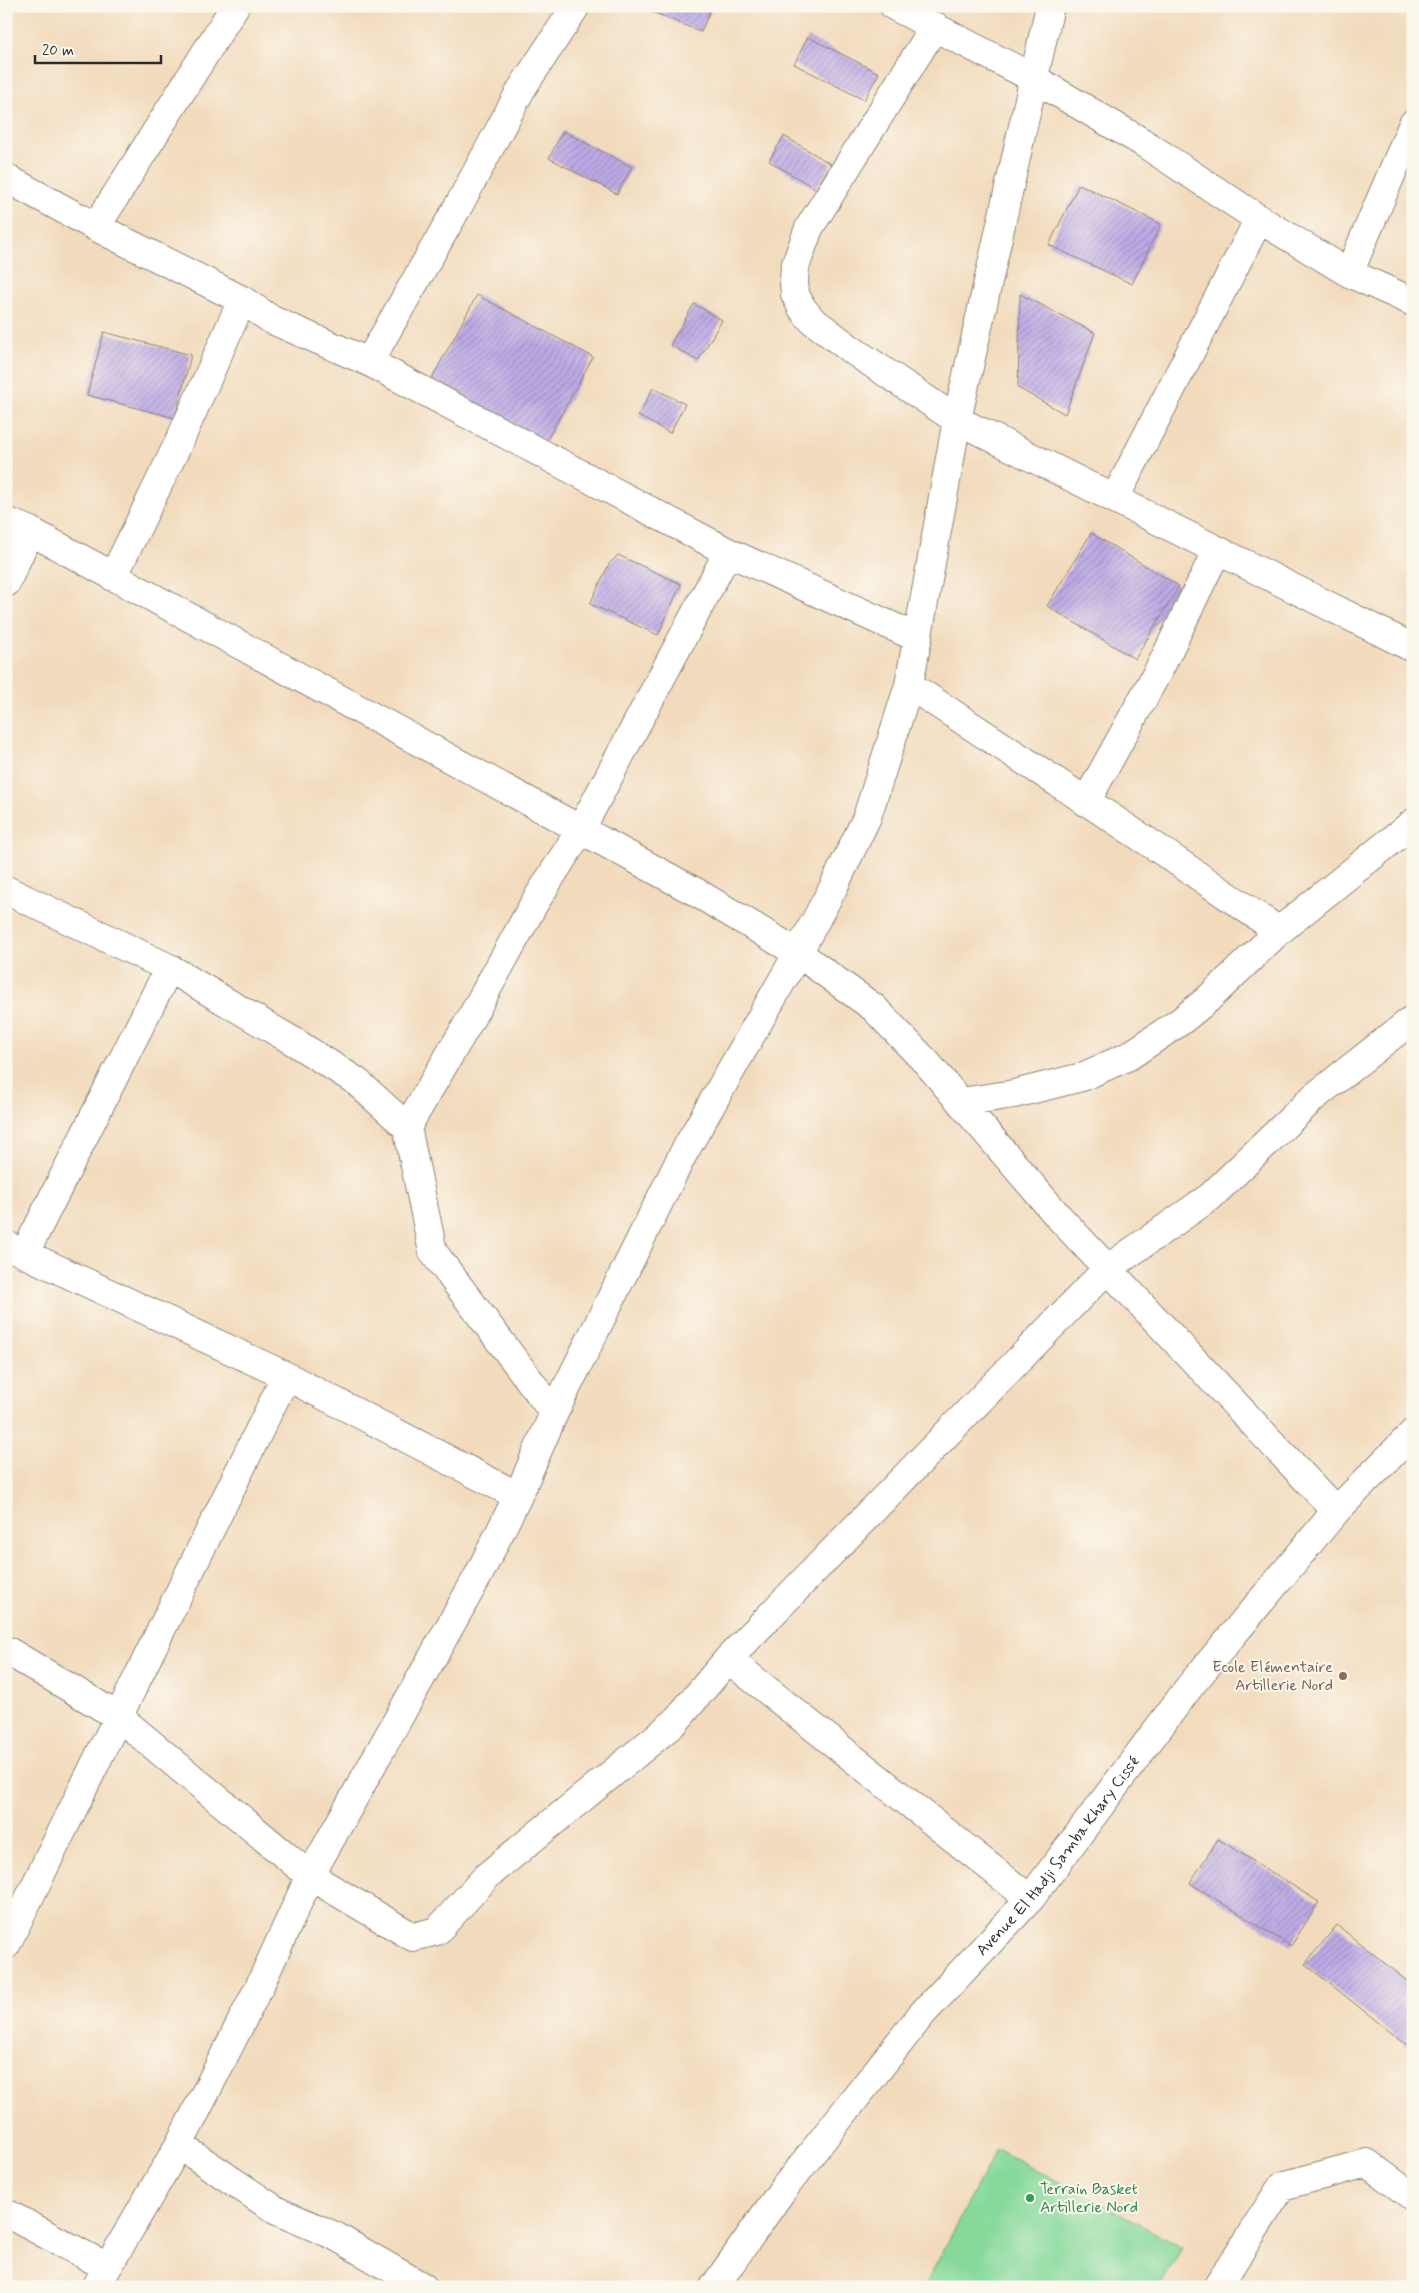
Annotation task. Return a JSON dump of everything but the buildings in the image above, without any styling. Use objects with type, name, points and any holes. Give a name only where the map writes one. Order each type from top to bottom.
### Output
[{"type":"street","points":[[96,227],[235,6]]},
{"type":"street","points":[[369,362],[460,203],[522,88],[576,6]]},
{"type":"street","points":[[894,6],[1033,78],[1142,142],[1259,219],[1349,274],[1413,302]]},
{"type":"street","points":[[6,2213],[102,2277],[179,2145],[260,1985],[310,1876],[478,1576],[518,1496],[554,1413],[683,1154],[798,953],[833,888],[867,817],[909,685],[957,420],[1050,6]]},
{"type":"street","points":[[935,26],[809,228],[795,266],[795,294],[802,308],[812,320],[848,348],[957,420],[1413,648]]},
{"type":"street","points":[[1349,274],[1413,124]]},
{"type":"street","points":[[6,178],[96,227],[242,300],[272,320],[369,362],[728,552],[918,638]]},
{"type":"street","points":[[1115,498],[1259,219]]},
{"type":"street","points":[[114,577],[180,440],[242,300]]},
{"type":"street","points":[[6,583],[18,526],[581,829],[694,891],[798,953],[874,1008],[927,1063],[1057,1215],[1336,1511]]},
{"type":"street","points":[[1086,802],[1162,664],[1217,550]]},
{"type":"street","points":[[406,1127],[466,1027],[535,902],[581,829],[728,552]]},
{"type":"street","points":[[909,685],[1159,849],[1278,931]]},
{"type":"street","points":[[961,1102],[1014,1094],[1082,1077],[1129,1056],[1181,1021],[1208,999],[1278,931],[1413,823]]},
{"type":"street","points":[[6,890],[169,968],[296,1042],[356,1081],[406,1127],[433,1252],[554,1413]]},
{"type":"street","points":[[169,968],[16,1249],[286,1376],[518,1496]]},
{"type":"street","points":[[6,1650],[119,1717],[310,1876],[413,1937],[437,1931],[487,1876],[675,1722],[728,1659],[1107,1269],[1210,1198],[1314,1097],[1413,1019]]},
{"type":"street","points":[[6,1945],[286,1376]]},
{"type":"street","name":"Avenue El Hadji Samba Khary Cissé","points":[[714,2287],[781,2192],[922,2014],[1030,1899],[1190,1686],[1336,1511],[1413,1433]]},
{"type":"street","points":[[728,1659],[1030,1899]]},
{"type":"street","points":[[179,2145],[277,2211],[335,2236],[424,2287]]},
{"type":"street","points":[[1217,2287],[1282,2186],[1367,2164],[1413,2197]]},
{"type":"green space","name":"Terrain Basket Artillerie Nord","points":[[997,2149],[1182,2247],[1160,2287],[924,2287]]},
{"type":"place","name":"Ecole Elémentaire Artillerie Nord","points":[[1343,1676]]},
{"type":"place","name":"Terrain Basket Artillerie Nord","points":[[1030,2198]]}]
